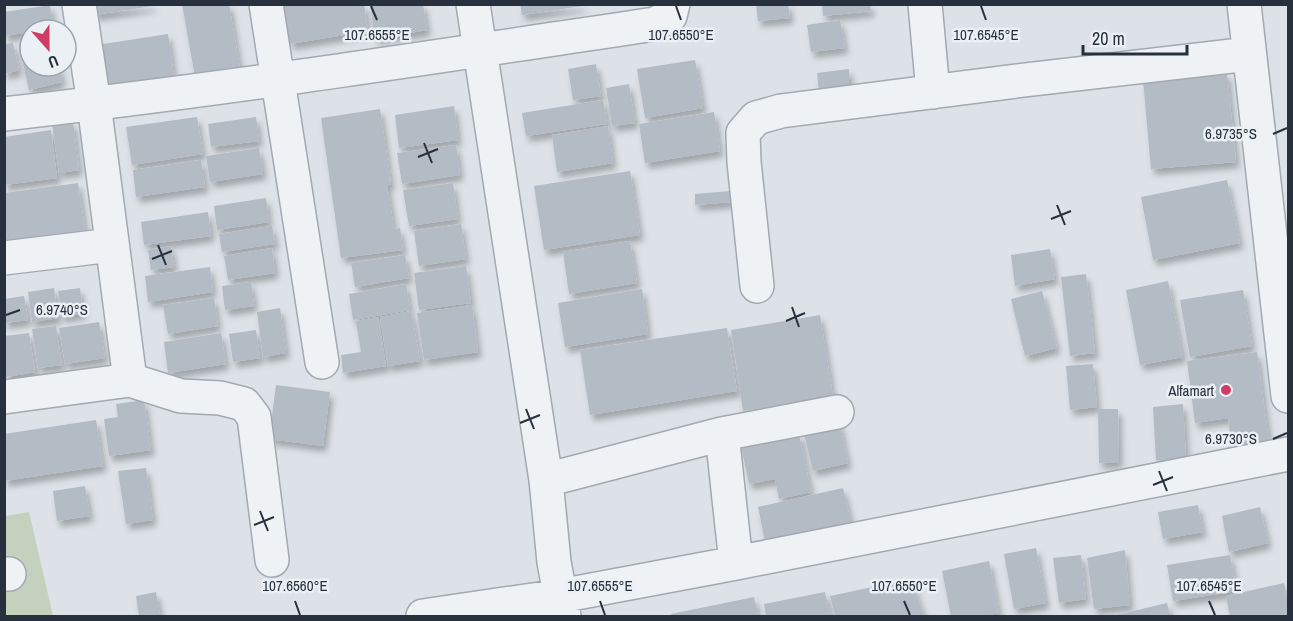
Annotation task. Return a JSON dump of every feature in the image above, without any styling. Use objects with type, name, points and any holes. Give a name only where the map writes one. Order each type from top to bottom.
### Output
[{"type":"street","points":[[79,4],[130,380]]},
{"type":"street","points":[[266,4],[322,362]]},
{"type":"street","points":[[473,4],[546,480],[554,562],[562,606]]},
{"type":"street","points":[[4,114],[277,79],[655,24],[670,16],[673,4]]},
{"type":"street","points":[[925,4],[933,92]]},
{"type":"street","points":[[1244,4],[1249,54],[1274,142],[1288,396]]},
{"type":"street","points":[[757,286],[743,133],[756,118],[782,111],[1249,54]]},
{"type":"street","points":[[4,258],[112,245]]},
{"type":"street","points":[[4,397],[130,380],[181,396],[220,398],[244,404],[254,417],[272,560]]},
{"type":"street","points":[[546,480],[722,434],[837,412]]},
{"type":"street","points":[[722,434],[736,563]]},
{"type":"street","points":[[423,616],[562,606],[736,563],[1288,454]]},
{"type":"green space","points":[[29,512],[53,616],[5,616],[5,516]]},
{"type":"building","points":[[92,4],[153,4],[153,6],[94,15]]},
{"type":"building","points":[[182,4],[229,4],[240,69],[195,77]]},
{"type":"building","points":[[283,4],[364,4],[368,31],[290,44]]},
{"type":"building","points":[[370,4],[423,4],[427,30],[375,39]]},
{"type":"building","points":[[520,4],[582,4],[582,6],[522,15]]},
{"type":"building","points":[[756,4],[788,4],[790,18],[758,21]]},
{"type":"building","points":[[822,4],[870,4],[871,11],[823,16]]},
{"type":"building","points":[[50,5],[52,18],[18,18],[18,34],[4,36],[4,12]]},
{"type":"building","points":[[840,20],[845,48],[811,52],[807,25]]},
{"type":"building","points":[[168,34],[174,77],[103,87],[97,45]]},
{"type":"building","points":[[13,43],[18,70],[4,74],[4,44]]},
{"type":"building","points":[[695,60],[703,108],[645,118],[637,69]]},
{"type":"building","points":[[596,64],[601,96],[573,100],[568,69]]},
{"type":"building","points":[[849,69],[849,90],[819,93],[817,73]]},
{"type":"building","points":[[1227,73],[1236,162],[1151,169],[1143,80]]},
{"type":"building","points":[[26,78],[61,78],[62,82],[29,90]]},
{"type":"building","points":[[629,84],[635,123],[612,126],[606,88]]},
{"type":"building","points":[[603,100],[607,124],[526,136],[522,113]]},
{"type":"building","points":[[454,106],[458,140],[399,148],[395,115]]},
{"type":"building","points":[[380,109],[391,184],[387,185],[394,229],[400,228],[403,250],[341,258],[321,118]]},
{"type":"building","points":[[714,112],[720,151],[645,163],[639,124]]},
{"type":"building","points":[[197,117],[203,154],[132,165],[126,127]]},
{"type":"building","points":[[256,117],[259,141],[211,147],[208,124]]},
{"type":"building","points":[[73,122],[79,170],[59,173],[52,124]]},
{"type":"building","points":[[608,126],[613,163],[557,172],[552,135]]},
{"type":"building","points":[[51,130],[57,178],[4,185],[4,137]]},
{"type":"building","points":[[456,145],[460,175],[402,184],[397,153]]},
{"type":"building","points":[[259,148],[263,174],[210,182],[206,156]]},
{"type":"building","points":[[201,160],[205,187],[136,197],[133,170]]},
{"type":"building","points":[[630,171],[640,235],[544,250],[534,186]]},
{"type":"building","points":[[1227,180],[1240,243],[1153,260],[1141,197]]},
{"type":"building","points":[[78,183],[85,230],[4,241],[4,193]]},
{"type":"building","points":[[453,183],[458,219],[409,226],[403,190]]},
{"type":"building","points":[[730,191],[731,202],[695,205],[695,194]]},
{"type":"building","points":[[266,198],[269,222],[217,230],[214,206]]},
{"type":"building","points":[[208,212],[211,236],[144,245],[141,222]]},
{"type":"building","points":[[461,224],[466,259],[419,266],[414,231]]},
{"type":"building","points":[[272,226],[275,244],[222,252],[219,234]]},
{"type":"building","points":[[630,241],[637,283],[569,294],[563,252]]},
{"type":"building","points":[[171,246],[174,267],[151,270],[148,250]]},
{"type":"building","points":[[272,248],[275,273],[228,280],[224,256]]},
{"type":"building","points":[[1050,249],[1055,279],[1015,286],[1011,255]]},
{"type":"building","points":[[405,255],[409,278],[355,287],[351,263]]},
{"type":"building","points":[[466,266],[471,303],[419,310],[414,273]]},
{"type":"building","points":[[210,267],[213,292],[148,302],[145,276]]},
{"type":"building","points":[[1086,274],[1095,353],[1070,356],[1061,277]]},
{"type":"building","points":[[1168,281],[1183,357],[1140,365],[1126,290]]},
{"type":"building","points":[[251,282],[254,306],[225,310],[222,286]]},
{"type":"building","points":[[406,284],[410,310],[353,320],[349,294]]},
{"type":"building","points":[[54,288],[58,318],[32,322],[28,292]]},
{"type":"building","points":[[80,288],[83,313],[62,317],[58,291]]},
{"type":"building","points":[[642,289],[648,334],[565,347],[558,303]]},
{"type":"building","points":[[1243,290],[1252,346],[1190,357],[1180,300]]},
{"type":"building","points":[[1042,291],[1057,348],[1025,356],[1011,299]]},
{"type":"building","points":[[24,296],[28,320],[4,323],[4,299]]},
{"type":"building","points":[[214,298],[218,326],[168,334],[163,305]]},
{"type":"building","points":[[472,305],[478,352],[424,360],[417,313]]},
{"type":"building","points":[[280,308],[286,353],[263,357],[257,312]]},
{"type":"building","points":[[411,311],[420,361],[388,366],[380,317]]},
{"type":"building","points":[[820,315],[833,397],[743,411],[731,330]]},
{"type":"building","points":[[378,317],[386,366],[343,373],[341,355],[361,352],[356,321]]},
{"type":"building","points":[[99,322],[105,358],[65,364],[59,328]]},
{"type":"building","points":[[56,326],[62,365],[38,368],[32,329]]},
{"type":"building","points":[[727,328],[737,391],[590,415],[580,350]]},
{"type":"building","points":[[256,330],[260,358],[233,362],[229,334]]},
{"type":"building","points":[[29,333],[35,372],[6,377],[4,336]]},
{"type":"building","points":[[221,333],[226,364],[168,373],[164,342]]},
{"type":"building","name":"Alfamart","points":[[1257,352],[1269,443],[1232,448],[1228,418],[1195,423],[1187,361]]},
{"type":"building","points":[[1093,364],[1097,407],[1070,410],[1066,366]]},
{"type":"building","points":[[276,385],[330,392],[323,446],[269,439]]},
{"type":"building","points":[[144,400],[151,450],[109,456],[104,419],[118,417],[116,404]]},
{"type":"building","points":[[1183,404],[1186,459],[1156,460],[1153,407]]},
{"type":"building","points":[[1098,409],[1118,409],[1119,462],[1099,463]]},
{"type":"building","points":[[96,420],[103,466],[4,481],[4,434]]},
{"type":"building","points":[[839,421],[848,463],[813,471],[803,429]]},
{"type":"building","points":[[799,434],[811,492],[779,499],[775,479],[749,484],[741,446]]},
{"type":"building","points":[[146,468],[153,520],[126,524],[118,471]]},
{"type":"building","points":[[85,486],[90,516],[57,521],[53,491]]},
{"type":"building","points":[[843,488],[852,527],[766,546],[758,507]]},
{"type":"building","points":[[1198,505],[1203,532],[1163,539],[1158,512]]},
{"type":"building","points":[[1260,507],[1268,543],[1229,552],[1222,516]]},
{"type":"building","points":[[1036,548],[1046,603],[1014,609],[1004,554]]},
{"type":"building","points":[[1125,550],[1130,605],[1094,609],[1087,558]]},
{"type":"building","points":[[1081,555],[1086,599],[1059,603],[1053,558]]},
{"type":"building","points":[[1230,555],[1237,591],[1173,601],[1167,565]]},
{"type":"building","points":[[989,561],[999,613],[984,616],[951,616],[942,571]]},
{"type":"building","points":[[911,579],[924,616],[835,616],[830,596]]},
{"type":"building","points":[[1284,583],[1288,616],[1230,616],[1226,596]]},
{"type":"building","points":[[156,592],[160,616],[139,616],[136,596]]},
{"type":"building","points":[[825,592],[830,616],[766,616],[764,604]]},
{"type":"building","points":[[754,597],[758,616],[672,616],[671,614]]},
{"type":"building","points":[[1167,603],[1170,616],[1112,616]]},
{"type":"place","name":"Alfamart","points":[[1226,390]]}]
